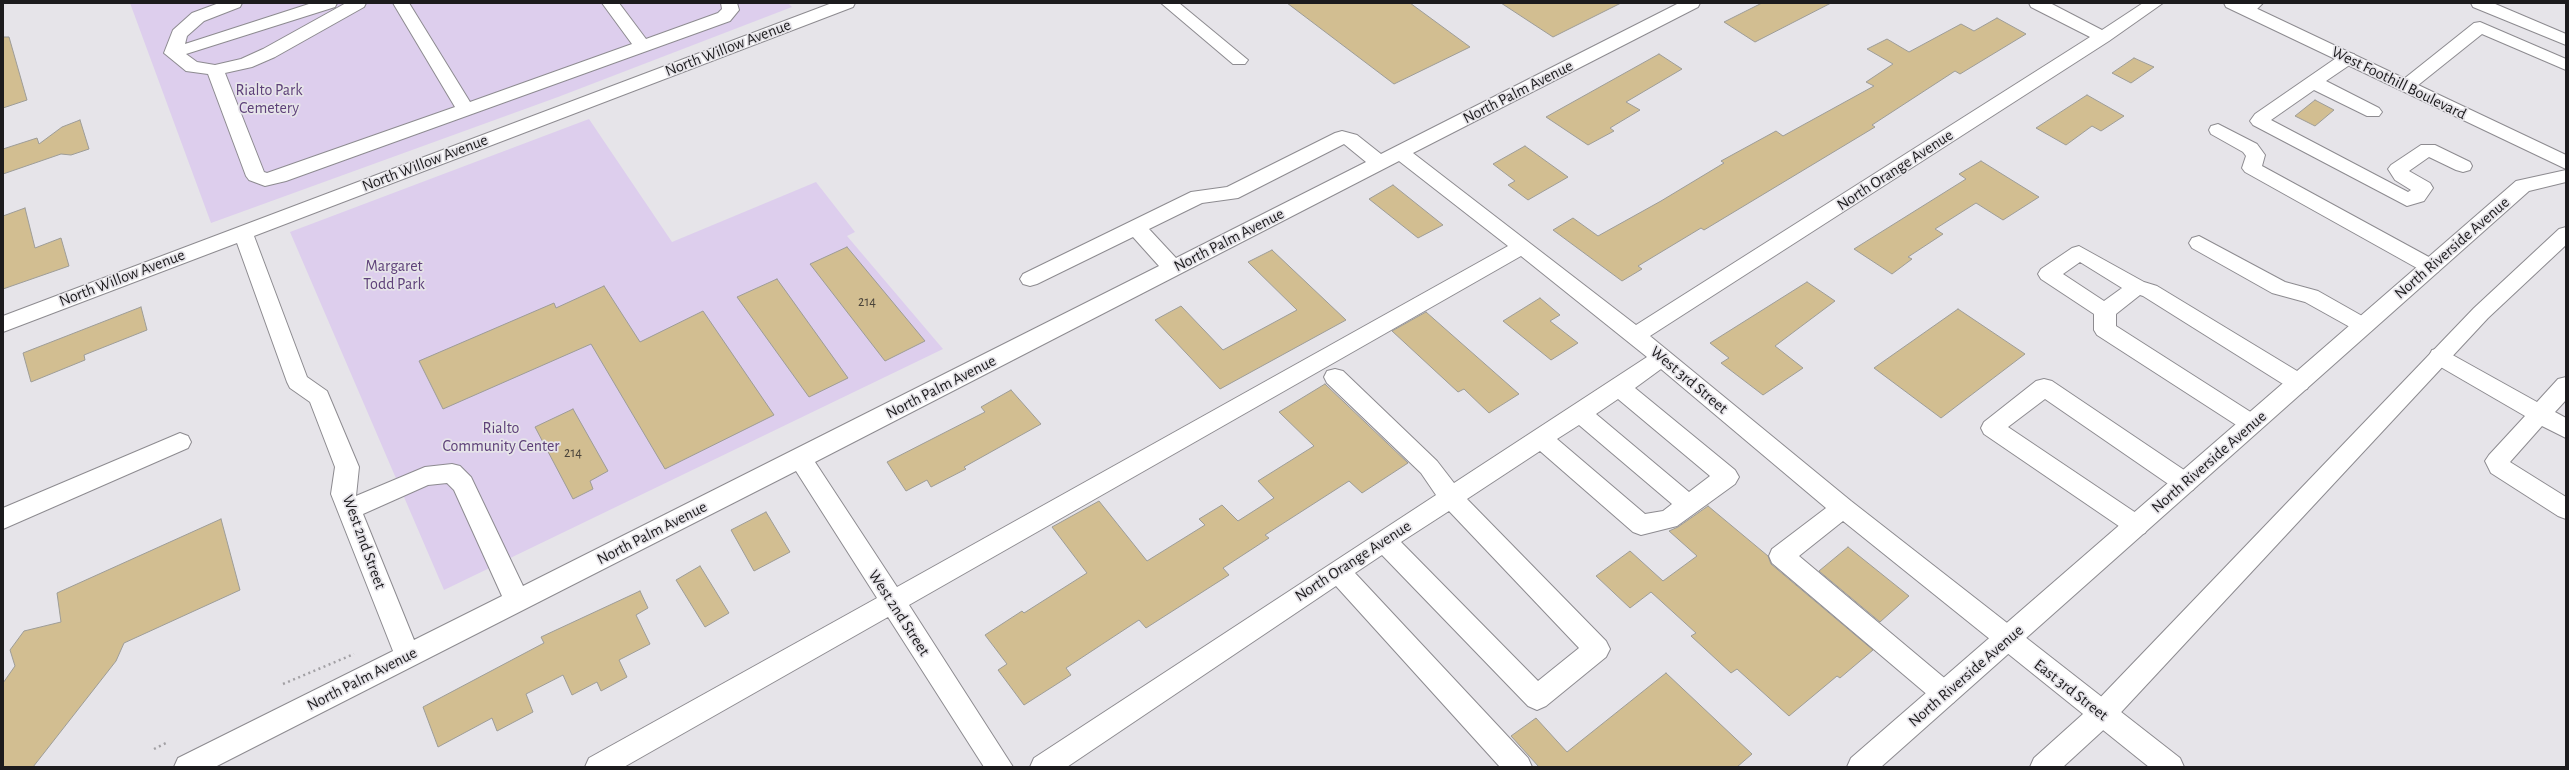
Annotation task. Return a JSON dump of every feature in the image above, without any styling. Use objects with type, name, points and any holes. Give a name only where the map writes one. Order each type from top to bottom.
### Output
[{"type":"street","points":[[173,54],[179,34],[198,17],[234,3]]},
{"type":"street","points":[[173,54],[329,3]]},
{"type":"street","points":[[173,54],[192,67],[215,70],[246,63],[270,53],[358,3]]},
{"type":"street","points":[[401,3],[465,109]]},
{"type":"street","points":[[610,3],[642,45]]},
{"type":"street","points":[[215,70],[256,176],[265,180],[279,177],[642,45],[724,17],[731,10],[729,3]]},
{"type":"street","name":"North Willow Avenue","points":[[3,324],[847,3]]},
{"type":"street","points":[[1169,3],[1239,60]]},
{"type":"street","name":"North Palm Avenue","points":[[188,767],[1401,153],[1692,3]]},
{"type":"street","name":"North Orange Avenue","points":[[1635,336],[2155,3]]},
{"type":"street","points":[[2479,3],[2566,40]]},
{"type":"street","points":[[2050,5],[2103,37]]},
{"type":"street","name":"West Foothill Boulevard","points":[[2244,5],[2348,58],[2566,163]]},
{"type":"street","points":[[2406,86],[2480,27],[2566,64]]},
{"type":"street","points":[[2348,58],[2261,118],[2259,122],[2407,200],[2417,196],[2423,188],[2402,176],[2398,169],[2428,149],[2463,166]]},
{"type":"street","points":[[546,80],[565,110]]},
{"type":"street","points":[[2313,82],[2373,112]]},
{"type":"street","points":[[2218,130],[2250,148],[2256,155],[2252,168],[2431,267]]},
{"type":"street","points":[[1030,279],[1198,197],[1232,193],[1342,138],[1350,140],[1380,163]]},
{"type":"street","name":"West 3rd Street","points":[[1401,153],[1635,336],[1844,508],[1973,611]]},
{"type":"street","name":"North Riverside Avenue","points":[[1861,767],[2523,186],[2566,176]]},
{"type":"street","points":[[1136,228],[1174,268]]},
{"type":"street","name":"West 2nd Street","points":[[242,232],[298,382],[319,397],[347,467],[343,494],[408,656]]},
{"type":"street","points":[[2044,767],[2102,714],[2481,313],[2566,234]]},
{"type":"street","points":[[2199,243],[2278,288],[2311,296],[2364,326]]},
{"type":"street","points":[[599,767],[1522,247]]},
{"type":"street","points":[[2105,311],[2048,274],[2079,253],[2137,287],[2150,291],[2299,383]]},
{"type":"street","points":[[2105,311],[2137,287]]},
{"type":"street","points":[[2105,311],[2104,330],[2252,424]]},
{"type":"street","points":[[2440,356],[2566,429]]},
{"type":"street","name":"North Orange Avenue","points":[[1044,767],[1338,571],[1580,413],[1661,357]]},
{"type":"street","points":[[1336,377],[1429,467],[1451,497],[1597,649],[1537,698],[1384,541]]},
{"type":"street","points":[[2566,385],[2497,461],[2499,466],[2506,472],[2566,509]]},
{"type":"street","points":[[1541,438],[1641,525],[1669,519],[1727,477],[1619,387]]},
{"type":"street","points":[[2137,526],[1992,428],[2044,387],[2185,483]]},
{"type":"street","points":[[1580,413],[1689,505]]},
{"type":"street","points":[[3,519],[180,442]]},
{"type":"street","name":"West 2nd Street","points":[[800,458],[999,767]]},
{"type":"street","points":[[349,510],[425,476],[452,473],[463,484],[517,601]]},
{"type":"street","points":[[1844,508],[1781,556],[1945,694]]},
{"type":"street","points":[[1338,571],[1518,767]]},
{"type":"street","name":"East 3rd Street","points":[[1973,611],[2007,640],[2170,767]]},
{"type":"path","points":[[283,684],[361,651]]},
{"type":"path","points":[[154,749],[168,742]]},
{"type":"green space","name":"Rialto Park Cemetery","points":[[130,3],[788,3],[792,7],[558,97],[211,223]]},
{"type":"green space","name":"Rialto Community Center","points":[[589,119],[672,242],[816,182],[855,232],[847,236],[943,349],[444,590],[290,232]]},
{"type":"building","points":[[1287,3],[1410,3],[1470,47],[1394,84]]},
{"type":"building","points":[[1501,3],[1621,3],[1553,37]]},
{"type":"building","points":[[1762,3],[1831,3],[1755,42],[1724,22]]},
{"type":"building","points":[[1997,18],[2026,34],[1960,74],[1955,71],[1872,125],[1875,127],[1704,230],[1701,228],[1638,266],[1642,269],[1622,281],[1553,230],[1573,218],[1598,236],[1661,201],[1724,163],[1721,161],[1776,131],[1783,136],[1874,86],[1866,82],[1893,64],[1867,49],[1887,39],[1909,52],[1961,24],[1974,31]]},
{"type":"building","points":[[3,37],[9,37],[27,100],[3,108]]},
{"type":"building","points":[[1659,54],[1682,69],[1626,102],[1640,110],[1610,128],[1614,131],[1588,145],[1546,117]]},
{"type":"building","points":[[2134,58],[2154,67],[2131,83],[2112,73]]},
{"type":"building","points":[[2087,95],[2124,116],[2101,131],[2092,126],[2066,145],[2036,128]]},
{"type":"building","points":[[2315,100],[2334,110],[2315,126],[2295,116]]},
{"type":"building","points":[[80,120],[89,149],[71,155],[61,154],[3,174],[3,149],[37,138],[39,144],[62,127]]},
{"type":"building","points":[[1525,146],[1568,177],[1528,200],[1508,185],[1515,181],[1493,164]]},
{"type":"building","points":[[1981,161],[2039,197],[2003,220],[1976,203],[1935,229],[1943,234],[1908,257],[1912,259],[1892,274],[1854,249],[1966,179],[1959,174]]},
{"type":"building","points":[[1393,185],[1443,225],[1418,238],[1369,199]]},
{"type":"building","points":[[25,208],[35,248],[61,238],[69,266],[3,289],[3,216]]},
{"type":"building","points":[[847,247],[925,341],[885,361],[810,264]]},
{"type":"building","points":[[1272,250],[1346,320],[1220,389],[1155,320],[1181,306],[1223,350],[1297,310],[1248,262]]},
{"type":"building","points":[[777,279],[848,378],[809,397],[737,297]]},
{"type":"building","points":[[1807,282],[1835,301],[1775,346],[1803,368],[1763,395],[1721,363],[1729,358],[1710,343]]},
{"type":"building","points":[[604,286],[640,342],[703,311],[774,415],[665,469],[591,344],[443,409],[419,361],[554,303],[556,308]]},
{"type":"building","points":[[1540,298],[1560,315],[1550,321],[1578,343],[1551,360],[1503,321]]},
{"type":"building","points":[[141,307],[147,330],[84,355],[85,360],[31,382],[23,353]]},
{"type":"building","points":[[1958,309],[2025,354],[1941,418],[1874,368]]},
{"type":"building","points":[[1426,312],[1519,394],[1489,413],[1464,389],[1458,392],[1392,331]]},
{"type":"building","points":[[1325,384],[1408,463],[1362,493],[1349,481],[1265,535],[1269,538],[1223,568],[1229,575],[1146,628],[1139,620],[1066,668],[1071,675],[1024,705],[998,670],[1007,664],[985,635],[1022,611],[1024,613],[1087,573],[1052,527],[1099,501],[1147,561],[1205,525],[1199,519],[1222,505],[1238,521],[1274,498],[1258,481],[1314,446],[1279,412]]},
{"type":"building","points":[[1011,390],[1041,424],[964,467],[966,469],[931,487],[927,480],[906,491],[887,462],[985,412],[981,407]]},
{"type":"building","points":[[573,409],[608,471],[590,481],[593,489],[573,499],[535,427]]},
{"type":"building","points":[[1708,506],[1768,556],[1771,564],[1873,650],[1840,678],[1837,676],[1789,716],[1737,669],[1731,673],[1691,636],[1696,633],[1651,592],[1630,608],[1596,576],[1630,551],[1663,581],[1697,556],[1669,531],[1678,527]]},
{"type":"building","points":[[766,512],[790,552],[754,571],[731,530]]},
{"type":"building","points":[[221,519],[240,590],[124,643],[116,661],[33,767],[3,767],[3,683],[15,666],[10,650],[24,631],[61,622],[57,593]]},
{"type":"building","points":[[1848,547],[1909,596],[1880,622],[1819,571]]},
{"type":"building","points":[[700,566],[729,613],[705,627],[676,580]]},
{"type":"building","points":[[640,591],[648,608],[636,615],[650,644],[619,660],[627,677],[601,691],[597,682],[572,695],[563,675],[526,694],[533,712],[497,731],[492,718],[438,747],[423,707],[544,643],[541,637]]},
{"type":"building","points":[[1666,673],[1752,754],[1737,767],[1539,767],[1511,736],[1536,718],[1567,752]]},
{"type":"park label","name":"Margaret Todd Park","points":[[394,275]]}]
